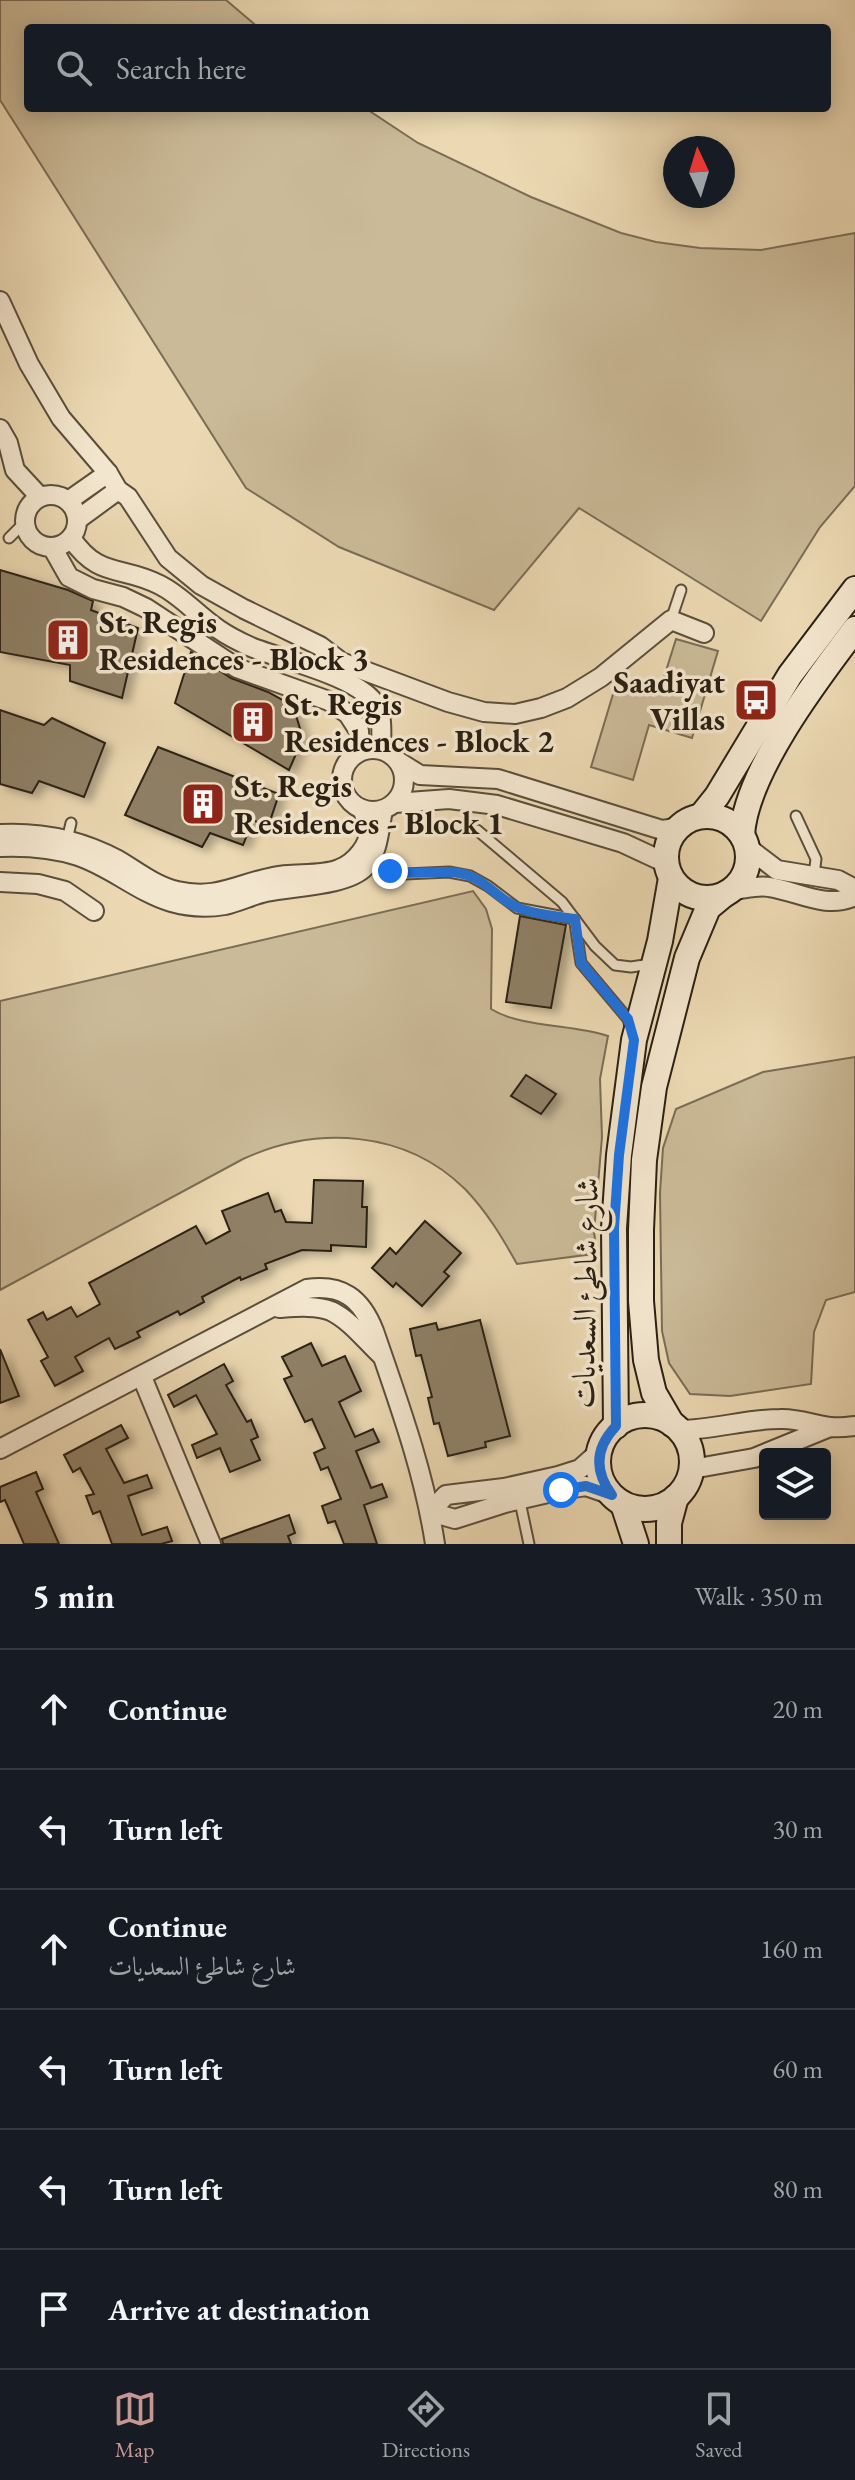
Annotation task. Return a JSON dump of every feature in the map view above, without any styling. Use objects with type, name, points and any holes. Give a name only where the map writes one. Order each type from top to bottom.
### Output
[{"type":"street","points":[[0,301],[29,364],[61,418],[108,473],[118,490],[128,497],[168,558],[201,585],[320,646],[341,662],[448,702],[484,712],[515,714],[567,698],[601,677],[671,620],[704,633]]},
{"type":"street","points":[[0,429],[8,443],[15,470],[40,497]]},
{"type":"street","points":[[68,501],[108,473]]},
{"type":"street","points":[[118,490],[74,529],[59,546],[44,545],[31,537],[25,522],[29,507],[40,497],[55,495],[68,501],[73,506],[74,529],[82,554],[101,567],[161,585],[219,630],[252,647],[301,663],[354,686],[374,702],[380,717],[381,749]]},
{"type":"street","points":[[52,547],[69,577],[146,608],[237,668],[329,701],[348,714],[359,731],[360,751]]},
{"type":"street","points":[[669,870],[666,850],[671,837],[717,796],[790,675],[855,589]]},
{"type":"street","points":[[728,892],[744,876],[748,859],[744,841],[746,808],[756,782],[801,706],[855,629]]},
{"type":"street","points":[[855,889],[838,880],[777,870],[744,841],[729,822],[721,818],[690,821],[662,830],[498,779],[420,775],[381,749],[360,751],[345,766],[342,787],[353,804],[362,809],[373,811],[389,806],[449,799],[497,805],[623,843],[669,870],[690,894],[714,897],[765,886],[808,899],[844,901],[855,896]]},
{"type":"street","points":[[0,847],[38,847],[80,857],[145,892],[170,901],[193,907],[225,905],[290,887],[340,880],[355,875],[365,867],[375,853],[389,806],[401,796],[405,779],[399,762]]},
{"type":"street","points":[[0,834],[69,832],[146,878],[176,890],[207,894],[237,889],[269,877],[339,869],[353,860],[365,846],[369,827],[362,809]]},
{"type":"street","name":"شارع شاطئ السعديات","points":[[616,1426],[614,1228],[619,1155],[634,1040],[654,964],[669,870]]},
{"type":"street","points":[[0,882],[38,884],[65,891],[94,911]]},
{"type":"street","name":"شارع شاطئ السعديات","points":[[676,1427],[654,1393],[646,1360],[641,1301],[644,1160],[654,1087],[687,958],[708,908],[728,892]]},
{"type":"street","points":[[0,1449],[142,1377],[266,1309],[301,1306],[331,1311],[383,1357],[430,1512],[435,1544]]},
{"type":"street","points":[[142,1377],[211,1544]]},
{"type":"street","points":[[636,1544],[617,1500],[603,1483],[598,1468],[599,1452],[605,1438],[629,1418],[643,1415],[658,1417],[676,1427],[703,1430],[780,1419],[804,1420],[830,1427],[855,1426]]},
{"type":"street","points":[[748,1422],[754,1458]]},
{"type":"street","points":[[518,1493],[586,1486],[636,1508],[651,1509],[664,1505],[686,1485],[692,1469],[692,1455],[676,1427]]},
{"type":"street","points":[[692,1469],[754,1458],[830,1427]]},
{"type":"street","points":[[430,1512],[455,1519],[580,1469],[599,1452]]},
{"type":"street","points":[[669,1544],[669,1523],[676,1497]]},
{"type":"lane","points":[[9,538],[25,522]]},
{"type":"lane","points":[[671,620],[681,590]]},
{"type":"lane","points":[[796,816],[816,859],[814,875]]},
{"type":"lane","points":[[477,830],[562,902],[595,946],[615,965],[631,967],[654,964]]},
{"type":"lane","points":[[375,853],[390,871],[405,874],[449,872],[470,876],[517,908],[575,919]]},
{"type":"lane","points":[[575,919],[581,963],[628,1019],[634,1040]]},
{"type":"lane","points":[[518,1493],[529,1544]]},
{"type":"shaded area","points":[[0,0],[226,0],[254,24],[24,24],[24,112],[371,112],[418,143],[531,197],[621,233],[656,242],[700,248],[761,250],[855,233],[855,486],[820,527],[761,621],[579,508],[494,610],[339,547],[246,488],[0,100]]},
{"type":"shaded area","points":[[676,639],[718,651],[692,738],[649,725],[633,780],[591,767],[617,681],[659,693]]},
{"type":"shaded area","points":[[473,891],[486,909],[492,929],[491,1009],[517,1020],[608,1036],[600,1079],[602,1137],[593,1254],[517,1264],[480,1207],[465,1189],[441,1169],[388,1145],[359,1139],[330,1138],[271,1148],[243,1159],[0,1290],[0,1001]]},
{"type":"shaded area","points":[[855,1057],[855,1292],[826,1300],[814,1332],[811,1384],[730,1396],[690,1394],[669,1363],[662,1331],[660,1193],[663,1148],[676,1109],[763,1072]]},
{"type":"building","name":"St. Regis Residences - Block 3","points":[[0,570],[68,590],[93,601],[91,610],[138,628],[122,698],[70,681],[70,665],[0,652]]},
{"type":"building","name":"St. Regis Residences - Block 2","points":[[191,652],[231,678],[268,692],[293,706],[303,738],[289,770],[175,703]]},
{"type":"building","points":[[0,710],[44,725],[52,718],[105,743],[84,797],[39,781],[32,793],[0,784]]},
{"type":"building","name":"St. Regis Residences - Block 1","points":[[158,747],[279,794],[268,827],[253,820],[243,845],[210,833],[202,847],[125,815]]},
{"type":"building","points":[[520,916],[566,925],[551,1008],[506,1002]]},
{"type":"building","points":[[526,1075],[556,1094],[541,1114],[511,1096]]},
{"type":"building","points":[[314,1180],[363,1181],[362,1207],[367,1207],[366,1247],[331,1245],[331,1251],[302,1250],[265,1264],[267,1269],[241,1280],[240,1277],[202,1297],[204,1302],[180,1315],[178,1311],[137,1332],[140,1337],[115,1349],[109,1338],[75,1357],[83,1371],[55,1386],[41,1361],[48,1357],[28,1320],[43,1312],[47,1320],[71,1307],[77,1317],[100,1304],[89,1283],[196,1226],[206,1244],[230,1231],[222,1211],[268,1193],[275,1212],[281,1210],[286,1222],[312,1223]]},
{"type":"building","points":[[425,1221],[461,1253],[444,1272],[449,1276],[422,1306],[396,1283],[393,1287],[372,1268],[390,1248],[396,1254]]},
{"type":"building","points":[[480,1320],[510,1436],[485,1442],[486,1447],[448,1456],[439,1423],[434,1424],[428,1398],[432,1397],[421,1355],[416,1356],[410,1329],[436,1323],[438,1330]]},
{"type":"building","points":[[311,1343],[322,1366],[345,1356],[361,1391],[339,1402],[355,1437],[373,1429],[379,1442],[356,1451],[371,1488],[382,1484],[387,1497],[364,1505],[377,1544],[344,1544],[335,1521],[328,1523],[322,1506],[341,1499],[328,1467],[321,1470],[314,1453],[325,1448],[312,1419],[305,1422],[284,1379],[292,1376],[282,1357]]},
{"type":"building","points":[[0,1349],[19,1396],[0,1403]]},
{"type":"building","points":[[224,1364],[233,1381],[226,1385],[247,1422],[251,1420],[258,1437],[251,1440],[260,1460],[230,1472],[220,1448],[197,1458],[192,1445],[217,1434],[196,1395],[174,1407],[168,1395]]},
{"type":"building","points":[[121,1425],[128,1438],[106,1449],[124,1483],[147,1475],[152,1488],[128,1496],[142,1535],[167,1527],[172,1541],[161,1544],[112,1544],[100,1511],[93,1514],[86,1496],[94,1494],[80,1468],[73,1472],[64,1455]]},
{"type":"building","points":[[36,1472],[43,1489],[36,1492],[59,1544],[24,1544],[5,1500],[0,1502],[0,1487]]},
{"type":"building","points":[[289,1515],[295,1533],[288,1536],[291,1544],[223,1544],[222,1539]]},
{"type":"place","name":"St. Regis Residences - Block 3","points":[[68,640]]},
{"type":"place","name":"Saadiyat Villas","points":[[756,700]]},
{"type":"place","name":"St. Regis Residences - Block 2","points":[[253,722]]},
{"type":"place","name":"St. Regis Residences - Block 1","points":[[203,804]]},
{"type":"route","points":[[390,871],[405,874],[449,872],[470,876],[517,908],[575,919],[581,963],[628,1019],[634,1040],[619,1155],[614,1228],[616,1426],[605,1438],[599,1452],[598,1468],[603,1483],[612,1495],[586,1486],[561,1490]]}]
